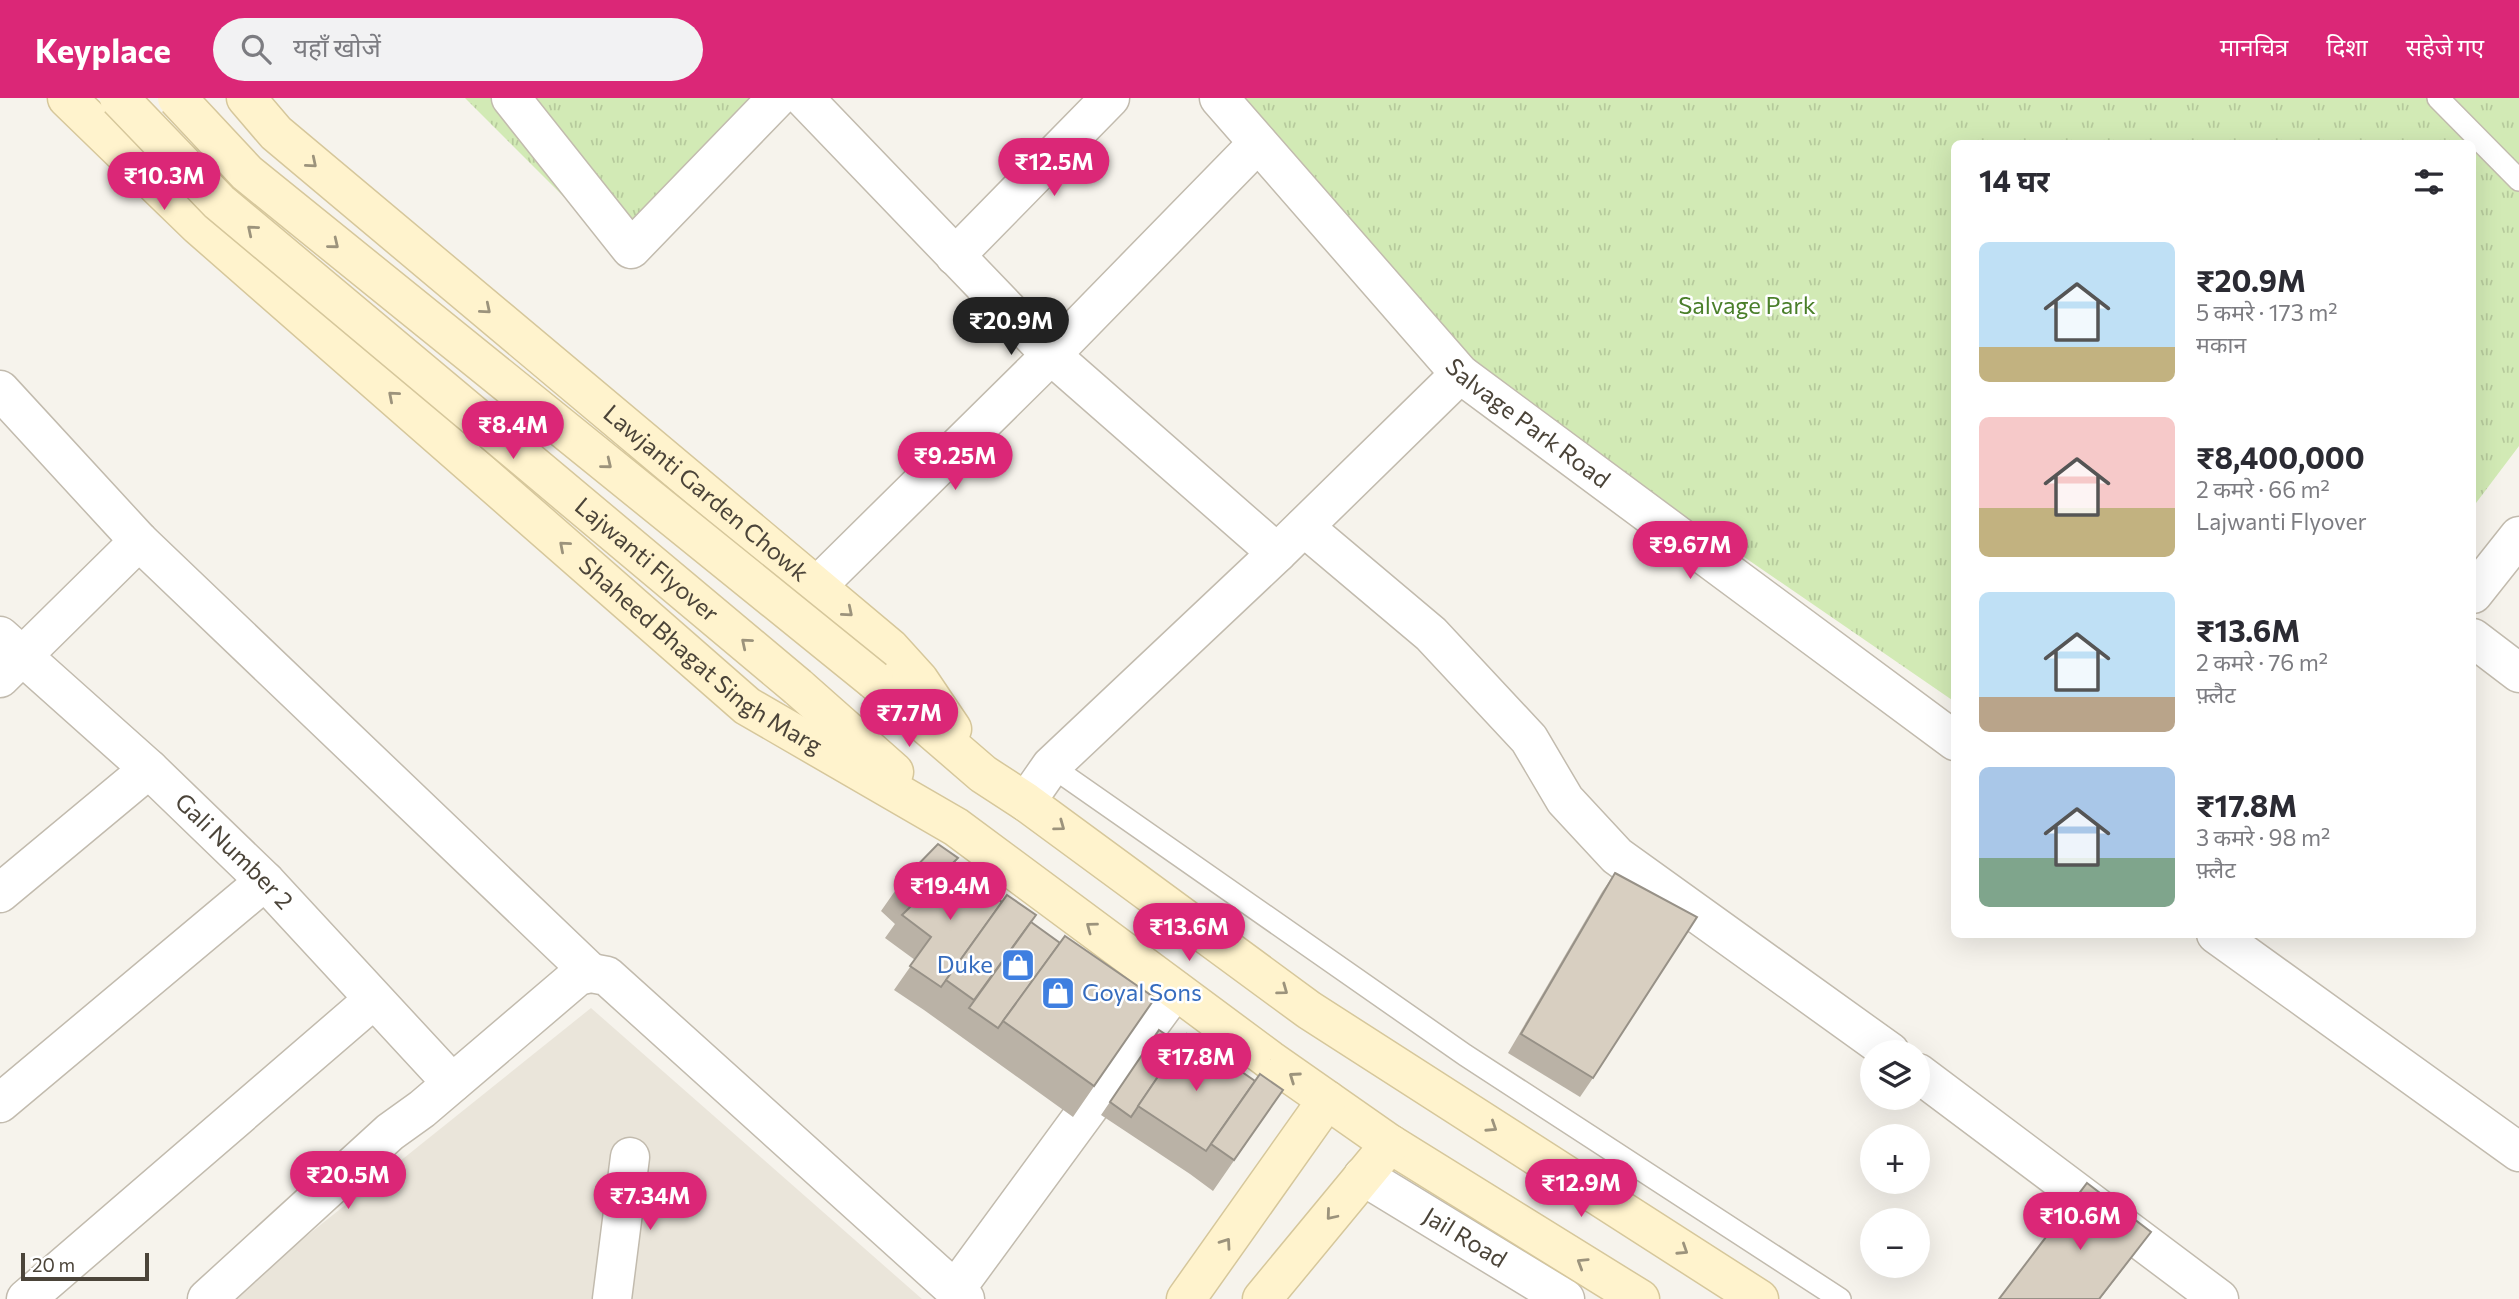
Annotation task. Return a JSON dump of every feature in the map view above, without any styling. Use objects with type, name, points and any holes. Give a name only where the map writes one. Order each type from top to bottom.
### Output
[{"type":"main road","name":"Shaheed Bhagat Singh Marg","points":[[67,98],[199,226],[747,706],[956,827],[1175,990],[1390,1144],[1640,1299]]},
{"type":"main road","name":"Lajwanti Flyover","points":[[119,98],[219,202],[798,687],[956,827]]},
{"type":"main road","name":"Lajwanti Flyover","points":[[177,98],[247,173],[874,680],[983,774]]},
{"type":"main road","name":"Lawjanti Garden Chowk","points":[[246,98],[276,133],[890,648],[919,680],[983,774]]},
{"type":"main road","points":[[199,226],[186,182],[230,134],[276,133]]},
{"type":"main road","points":[[983,774],[1026,802],[1309,1010],[1759,1299]]},
{"type":"main road","points":[[1186,1299],[1327,1100]]},
{"type":"main road","points":[[1262,1299],[1390,1144]]},
{"type":"street","points":[[511,98],[631,249],[777,98]]},
{"type":"street","points":[[804,98],[1051,355],[1277,554]]},
{"type":"street","points":[[955,256],[1110,98]]},
{"type":"street","name":"Salvage Park Road","points":[[1219,98],[1460,374],[1951,738]]},
{"type":"street","points":[[817,586],[1051,355],[1258,143]]},
{"type":"street","points":[[1026,802],[1051,766],[1277,554],[1460,374]]},
{"type":"street","points":[[0,390],[139,541],[591,973]]},
{"type":"street","points":[[1304,527],[1431,634],[1529,739],[1565,800],[1617,856],[1873,1040]]},
{"type":"street","points":[[2476,590],[2519,536]]},
{"type":"street","points":[[8,657],[139,541]]},
{"type":"street","points":[[2476,640],[2519,673]]},
{"type":"street","name":"Gali Number 2","points":[[8,657],[149,769],[265,881],[452,1083]]},
{"type":"street","points":[[0,892],[149,769]]},
{"type":"street","points":[[0,1103],[265,881]]},
{"type":"street","points":[[2222,938],[2519,1152]]},
{"type":"street","points":[[207,1299],[390,1132],[578,976],[591,973],[607,976],[960,1294],[1175,990]]},
{"type":"street","points":[[26,1299],[373,1000]]},
{"type":"street","points":[[1930,1082],[2220,1299]]},
{"type":"street","points":[[612,1299],[630,1157]]},
{"type":"street","name":"Jail Road","points":[[1363,1176],[1565,1299]]},
{"type":"lane","points":[[2438,98],[2519,180]]},
{"type":"lane","points":[[1051,766],[1465,1055],[1840,1299]]},
{"type":"shaded area","points":[[591,1008],[922,1299],[228,1299]]},
{"type":"green space","points":[[465,98],[763,98],[612,245]]},
{"type":"green space","name":"Salvage Park","points":[[1200,98],[2519,98],[2519,446],[2476,503],[2476,140],[1951,140],[1951,699],[1465,365],[1366,278]]},
{"type":"building","points":[[938,844],[958,858],[919,896],[902,881]]},
{"type":"building","points":[[953,865],[1002,902],[941,987],[910,966],[931,937],[902,915]]},
{"type":"building","points":[[1615,873],[1697,917],[1593,1078],[1521,1034]]},
{"type":"building","points":[[1007,895],[1036,915],[974,1000],[946,980]]},
{"type":"building","points":[[1031,922],[1060,943],[998,1028],[969,1008]]},
{"type":"building","points":[[1065,936],[1155,998],[1094,1086],[1003,1021]]},
{"type":"building","points":[[1159,1030],[1180,1044],[1131,1117],[1110,1102]]},
{"type":"building","points":[[1187,1034],[1255,1081],[1206,1151],[1138,1106]]},
{"type":"building","points":[[1260,1074],[1283,1090],[1234,1160],[1211,1144]]},
{"type":"building","points":[[2087,1183],[2151,1232],[2099,1299],[1999,1299]]},
{"type":"place","name":"Duke","points":[[1018,965]]},
{"type":"place","name":"Goyal Sons","points":[[1058,993]]}]
